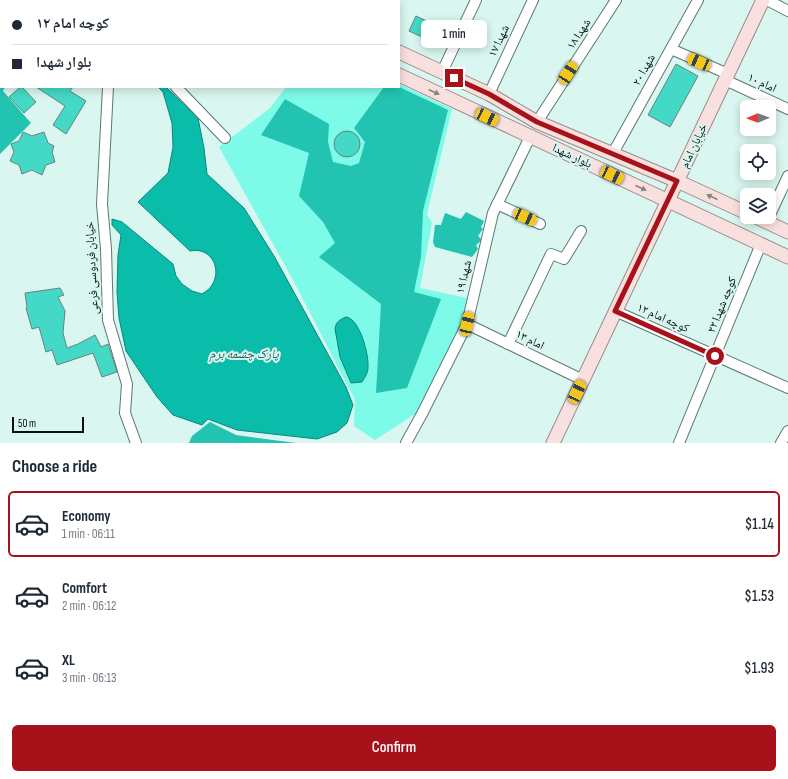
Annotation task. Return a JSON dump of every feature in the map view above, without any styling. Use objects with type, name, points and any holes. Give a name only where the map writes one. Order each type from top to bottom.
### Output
[{"type":"main road","name":"خیابان امام","points":[[553,443],[763,0]]},
{"type":"main road","name":"بلوار شهدا","points":[[403,54],[489,94],[537,122],[613,153],[740,210]]},
{"type":"main road","points":[[400,72],[406,70],[409,65],[403,54]]},
{"type":"main road","name":"بلوار شهدا","points":[[400,75],[788,257]]},
{"type":"main road","points":[[775,224],[788,232]]},
{"type":"street","points":[[442,72],[476,0]]},
{"type":"street","name":"شهدا ۱۷","points":[[489,94],[533,0]]},
{"type":"street","name":"شهدا ۱۸","points":[[537,122],[616,0]]},
{"type":"street","name":"شهدا ۲۰","points":[[613,153],[698,0]]},
{"type":"street","points":[[766,0],[788,11]]},
{"type":"street","name":"امام ۱۰","points":[[671,49],[788,109]]},
{"type":"street","name":"خیابان فردوسی فرعی","points":[[108,88],[102,204],[106,249],[108,320],[127,384],[125,413],[136,443]]},
{"type":"street","points":[[177,88],[225,138]]},
{"type":"street","name":"شهدا ۱۹","points":[[406,443],[467,324],[493,213],[530,137]]},
{"type":"street","points":[[776,198],[788,176]]},
{"type":"street","points":[[497,204],[540,224]]},
{"type":"street","points":[[508,344],[551,254],[564,259],[581,230]]},
{"type":"street","name":"کوچه شهدا ۲۲","points":[[679,443],[761,244]]},
{"type":"street","name":"کوچه امام ۱۲","points":[[615,311],[788,388]]},
{"type":"street","name":"امام ۱۳","points":[[467,324],[583,380]]},
{"type":"street","points":[[781,443],[788,431]]},
{"type":"shaded area","points":[[400,84],[452,109],[427,214],[432,223],[420,288],[467,298],[462,325],[418,412],[375,440],[354,426],[355,400],[293,280],[219,147],[270,108],[285,88],[400,88]]},
{"type":"shaded area","points":[[400,87],[448,110],[423,211],[421,257],[414,292],[441,299],[407,388],[376,393],[381,304],[319,257],[335,243],[323,222],[299,196],[309,153],[261,135],[285,99],[329,124],[328,142],[333,162],[351,166],[359,163],[365,142],[354,128],[383,88]]},
{"type":"shaded area","points":[[0,88],[4,88],[3,91],[31,123],[0,154]]},
{"type":"shaded area","points":[[466,212],[484,221],[481,227],[483,229],[478,236],[482,240],[476,245],[478,249],[472,257],[435,247],[433,242],[435,225],[441,225],[445,213],[461,219]]},
{"type":"shaded area","points":[[210,422],[236,435],[296,443],[189,443],[192,436]]},
{"type":"water","name":"پارک چشمه برم","points":[[159,88],[167,88],[198,118],[207,174],[244,208],[274,256],[346,387],[353,405],[347,423],[337,432],[317,439],[237,430],[208,419],[202,425],[173,415],[157,397],[126,351],[119,318],[117,292],[118,255],[121,235],[112,225],[112,219],[122,222],[173,264],[176,276],[182,284],[192,291],[202,294],[209,289],[216,276],[214,262],[210,257],[205,253],[190,251],[138,202],[168,173],[173,147],[172,123],[163,92]]},
{"type":"water","points":[[346,317],[351,319],[363,338],[367,354],[368,369],[362,382],[351,383],[340,357],[335,329],[338,322]]},
{"type":"building","points":[[416,16],[431,23],[424,38],[409,31]]},
{"type":"building","points":[[676,64],[698,76],[670,127],[648,115]]},
{"type":"building","points":[[19,88],[23,88],[36,102],[24,113],[9,97]]},
{"type":"building","points":[[38,88],[72,88],[70,91],[86,101],[66,134],[53,125],[65,106]]},
{"type":"building","points":[[347,131],[356,135],[360,144],[356,153],[347,157],[338,153],[334,144],[338,135]]},
{"type":"building","points":[[23,132],[32,136],[44,132],[48,143],[54,146],[52,152],[55,162],[46,165],[42,175],[32,170],[22,174],[19,165],[10,161],[14,152],[11,144],[19,141]]},
{"type":"building","points":[[60,288],[64,295],[58,297],[65,311],[63,333],[67,348],[95,335],[101,347],[108,344],[117,372],[102,377],[93,353],[57,365],[52,350],[46,352],[39,327],[32,329],[26,308],[25,293]]},
{"type":"route","points":[[454,78],[489,94],[537,122],[677,181],[615,311],[715,356]]}]
